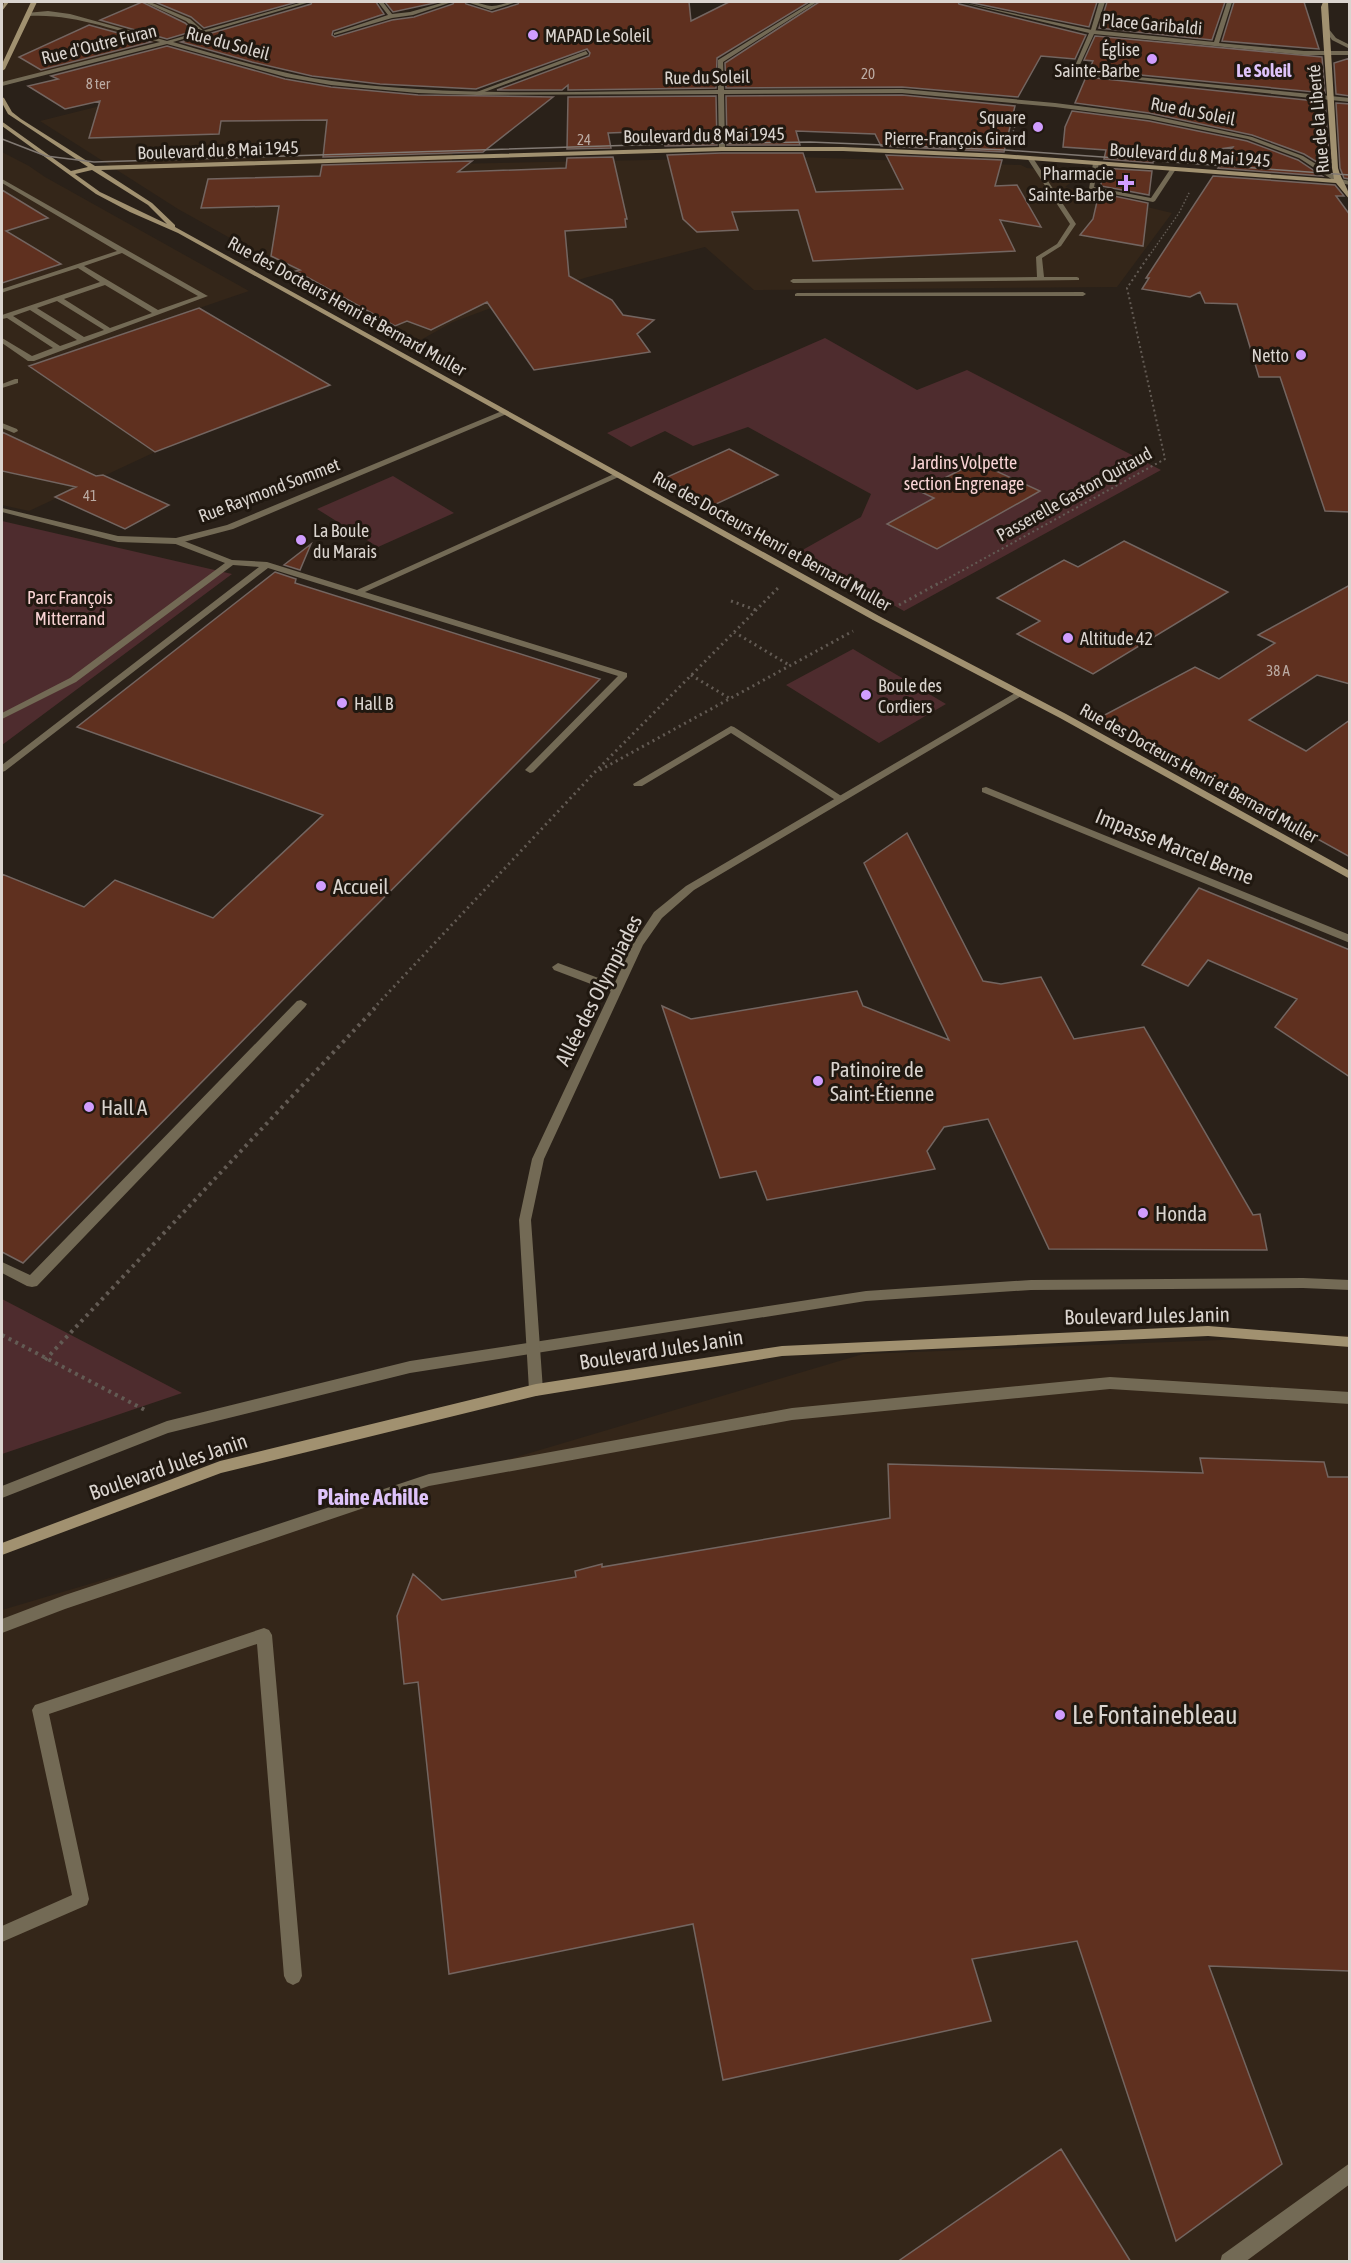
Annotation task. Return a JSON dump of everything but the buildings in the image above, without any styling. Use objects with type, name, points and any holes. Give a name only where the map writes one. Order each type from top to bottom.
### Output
[{"type":"main road","points":[[2,9],[6,2]]},
{"type":"main road","points":[[2,69],[34,2]]},
{"type":"main road","name":"Rue de la Liberté","points":[[1325,2],[1329,98],[1338,181]]},
{"type":"main road","name":"Rue des Docteurs Henri et Bernard Muller","points":[[2,99],[10,113],[19,120],[150,204],[180,232]]},
{"type":"main road","name":"Rue des Docteurs Henri et Bernard Muller","points":[[2,124],[98,193],[180,232],[876,618],[1020,693],[1350,876]]},
{"type":"main road","name":"Boulevard du 8 Mai 1945","points":[[69,173],[92,168],[722,149],[843,149],[1030,158],[1338,181]]},
{"type":"main road","points":[[1338,181],[1350,198]]},
{"type":"main road","name":"Boulevard Jules Janin","points":[[2,1549],[220,1467],[536,1390],[782,1351],[1208,1331],[1350,1342]]},
{"type":"street","points":[[147,2],[188,20],[202,32]]},
{"type":"street","name":"Rue d'Outre Furan","points":[[2,84],[166,43],[307,2]]},
{"type":"street","points":[[381,2],[391,16]]},
{"type":"street","points":[[336,34],[391,16],[411,14],[449,2]]},
{"type":"street","points":[[470,2],[490,8],[514,2]]},
{"type":"street","points":[[722,149],[720,61],[815,2]]},
{"type":"street","points":[[963,2],[1092,32],[1102,2]]},
{"type":"street","points":[[1216,44],[1230,2]]},
{"type":"street","name":"Rue du Soleil","points":[[53,6],[70,16]]},
{"type":"street","name":"Rue du Soleil","points":[[28,14],[48,13],[70,16],[286,75],[330,83],[418,91],[477,93],[902,91],[1063,106],[1197,126],[1250,138],[1301,157],[1338,181]]},
{"type":"street","points":[[351,20],[365,24]]},
{"type":"street","points":[[1326,29],[1334,39],[1350,47]]},
{"type":"street","name":"Place Garibaldi","points":[[1329,98],[1074,72],[1092,32],[1327,54],[1350,54]]},
{"type":"street","points":[[477,93],[586,53]]},
{"type":"street","points":[[1329,98],[1350,100]]},
{"type":"street","points":[[1030,158],[1073,224],[1059,245],[1039,257],[1041,279]]},
{"type":"street","points":[[1096,163],[1091,188],[1153,200],[1173,169]]},
{"type":"street","points":[[2,181],[204,296],[31,359],[2,340]]},
{"type":"street","points":[[1338,181],[1350,183]]},
{"type":"street","points":[[2,291],[123,251]]},
{"type":"street","points":[[79,266],[157,313]]},
{"type":"street","points":[[793,281],[1077,279]]},
{"type":"street","points":[[4,316],[106,282]]},
{"type":"street","points":[[797,295],[1083,294]]},
{"type":"street","points":[[58,298],[110,331]]},
{"type":"street","points":[[31,307],[83,340]]},
{"type":"street","points":[[4,316],[59,349]]},
{"type":"street","points":[[2,386],[15,381]]},
{"type":"street","name":"Rue Raymond Sommet","points":[[2,510],[117,539],[176,541],[231,527],[505,413]]},
{"type":"street","points":[[2,425],[14,431]]},
{"type":"street","points":[[357,593],[619,475]]},
{"type":"street","points":[[176,541],[231,562],[267,566],[624,675],[530,770]]},
{"type":"street","points":[[2,716],[73,680],[231,562]]},
{"type":"street","points":[[2,769],[267,566]]},
{"type":"street","name":"Allée des Olympiades","points":[[536,1390],[525,1220],[538,1159],[638,944],[658,915],[690,888],[1020,693]]},
{"type":"street","points":[[638,784],[731,729],[841,799]]},
{"type":"street","name":"Impasse Marcel Berne","points":[[986,790],[1350,939]]},
{"type":"street","points":[[558,968],[616,989]]},
{"type":"street","points":[[2,1267],[32,1282],[301,1004]]},
{"type":"street","points":[[2,1492],[167,1427],[410,1367],[866,1296],[1030,1285],[1291,1283],[1350,1285]]},
{"type":"street","points":[[2,1626],[65,1602],[429,1480],[792,1414],[1110,1383],[1350,1398]]},
{"type":"street","points":[[2,1934],[81,1899],[40,1710],[264,1635],[293,1976]]},
{"type":"street","points":[[1229,2262],[1350,2172]]},
{"type":"path","points":[[1009,147],[1023,102]]},
{"type":"path","name":"Passerelle Gaston Quitaud","points":[[594,773],[1165,459],[1127,288],[1179,213],[1195,182],[1204,171]]},
{"type":"path","points":[[45,1360],[594,773],[794,572]]},
{"type":"path","points":[[731,601],[756,610]]},
{"type":"path","points":[[734,632],[790,666]]},
{"type":"path","points":[[691,675],[730,699]]},
{"type":"path","points":[[2,1335],[45,1360],[157,1416],[167,1427]]},
{"type":"shaded area","points":[[2,2],[280,2],[288,5],[2,84]]},
{"type":"shaded area","points":[[224,75],[453,144],[452,164],[799,157],[1021,165],[1027,168],[1049,170],[1056,167],[1088,170],[1065,187],[1172,213],[1117,287],[754,290],[705,247],[588,277],[510,301],[453,322],[417,342],[178,209],[40,121]]},
{"type":"shaded area","points":[[2,152],[249,291],[30,366],[155,452],[29,511],[2,505]]},
{"type":"shaded area","points":[[1349,1335],[1349,2261],[2,2262],[2,1610],[863,1354]]},
{"type":"green space","name":"Jardins Volpette section Engrenage","points":[[825,338],[917,390],[967,370],[1161,470],[904,611],[799,552],[861,517],[871,494],[748,427],[693,446],[665,431],[631,447],[607,433]]},
{"type":"green space","points":[[393,476],[454,513],[378,547],[317,509]]},
{"type":"green space","name":"Parc François Mitterrand","points":[[2,521],[232,574],[2,745]]},
{"type":"green space","name":"Boule des Cordiers","points":[[853,649],[946,704],[879,743],[786,685]]},
{"type":"green space","points":[[2,1299],[182,1393],[2,1454]]},
{"type":"tram line","points":[[2,139],[46,156],[94,162],[669,144],[810,142],[1005,150],[1350,175]]},
{"type":"place","name":"MAPAD Le Soleil","points":[[533,35]]},
{"type":"place","name":"Église Sainte-Barbe","points":[[1152,59]]},
{"type":"place","name":"Square Pierre-François Girard","points":[[1038,127]]},
{"type":"place","name":"Pharmacie Sainte-Barbe","points":[[1126,183]]},
{"type":"place","name":"Netto","points":[[1301,355]]},
{"type":"place","name":"La Boule du Marais","points":[[301,540]]},
{"type":"place","name":"Altitude 42","points":[[1068,638]]},
{"type":"place","name":"Boule des Cordiers","points":[[866,695]]},
{"type":"place","name":"Hall B","points":[[342,703]]},
{"type":"place","name":"Accueil","points":[[321,886]]},
{"type":"place","name":"Patinoire de Saint-Étienne","points":[[818,1081]]},
{"type":"place","name":"Hall A","points":[[89,1107]]},
{"type":"place","name":"Honda","points":[[1143,1213]]},
{"type":"place","name":"Le Fontainebleau","points":[[1060,1715]]},
{"type":"district","name":"Le Soleil","points":[[1264,70]]},
{"type":"district","name":"Plaine Achille","points":[[373,1497]]}]
